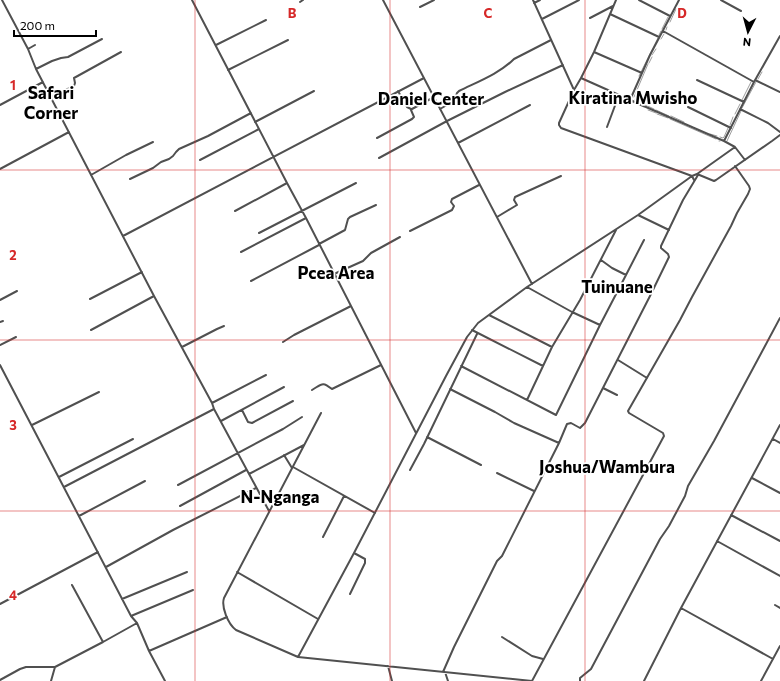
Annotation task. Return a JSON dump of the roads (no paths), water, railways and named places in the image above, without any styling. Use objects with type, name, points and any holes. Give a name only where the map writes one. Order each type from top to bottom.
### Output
[{"type":"street","points":[[2,0],[28,49],[36,69],[154,296],[269,511]]},
{"type":"street","points":[[192,0],[416,433]]},
{"type":"street","points":[[383,0],[532,284]]},
{"type":"street","points":[[420,7],[434,0]]},
{"type":"street","points":[[533,0],[574,90]]},
{"type":"street","points":[[534,3],[540,0]]},
{"type":"street","points":[[542,19],[579,0]]},
{"type":"street","points":[[616,0],[594,52],[574,90],[559,125],[561,128],[692,176],[694,180]]},
{"type":"street","points":[[639,0],[670,16]]},
{"type":"street","points":[[630,100],[679,0]]},
{"type":"street","points":[[721,0],[741,11]]},
{"type":"street","points":[[590,18],[614,5]]},
{"type":"street","points":[[610,14],[660,37]]},
{"type":"street","points":[[216,45],[266,20]]},
{"type":"street","points":[[663,31],[755,81],[780,92]]},
{"type":"street","points":[[724,141],[780,36]]},
{"type":"street","points":[[36,69],[57,59],[68,57],[102,39]]},
{"type":"street","points":[[228,70],[288,40]]},
{"type":"street","points":[[440,110],[454,101],[459,92],[491,76],[514,59],[551,40]]},
{"type":"street","points":[[28,49],[35,45]]},
{"type":"street","points":[[51,98],[74,86],[74,78],[121,52]]},
{"type":"street","points":[[594,52],[642,73]]},
{"type":"street","points":[[379,158],[447,121],[563,65]]},
{"type":"street","points":[[123,236],[424,78]]},
{"type":"street","points":[[581,78],[724,141],[734,148],[745,160]]},
{"type":"street","points":[[697,80],[744,102]]},
{"type":"street","points":[[0,105],[43,82]]},
{"type":"street","points":[[256,122],[314,91]]},
{"type":"street","points":[[377,138],[414,118],[411,110],[407,107],[398,91]]},
{"type":"street","points":[[607,126],[620,94]]},
{"type":"street","points":[[411,110],[434,97]]},
{"type":"street","points":[[458,143],[530,105]]},
{"type":"street","points":[[688,107],[731,128]]},
{"type":"street","points":[[298,657],[449,370],[472,330],[478,323],[532,284],[638,215],[692,176],[698,175],[714,181],[745,160],[780,133],[768,124],[740,109]]},
{"type":"street","points":[[130,179],[169,159],[179,149],[208,136],[250,113]]},
{"type":"street","points":[[200,160],[259,129]]},
{"type":"street","points":[[0,169],[69,132]]},
{"type":"street","points":[[91,175],[126,155],[153,142]]},
{"type":"street","points":[[448,681],[444,672],[454,647],[497,562],[502,556],[559,443],[567,424],[571,423],[580,428],[584,423],[618,360],[668,259],[668,254],[660,246],[683,200],[698,175],[734,148]]},
{"type":"street","points":[[322,413],[222,602],[227,617],[233,628],[298,657],[532,681],[664,436],[663,433],[629,412],[630,408],[680,320],[748,194],[750,189],[749,186],[735,166]]},
{"type":"street","points":[[497,217],[517,205],[514,200],[515,197],[561,176]]},
{"type":"street","points":[[259,233],[356,182]]},
{"type":"street","points":[[235,211],[287,183]]},
{"type":"street","points":[[410,231],[452,210],[454,206],[451,202],[452,199],[480,184]]},
{"type":"street","points":[[251,281],[345,230],[350,217],[376,205]]},
{"type":"street","points":[[638,215],[669,230]]},
{"type":"street","points":[[241,252],[306,218]]},
{"type":"street","points":[[527,400],[552,347],[580,300],[617,228]]},
{"type":"street","points":[[334,274],[363,261],[371,254],[400,236]]},
{"type":"street","points":[[461,366],[556,415],[644,240]]},
{"type":"street","points":[[601,260],[612,268],[626,275]]},
{"type":"street","points":[[90,299],[142,272]]},
{"type":"street","points":[[527,288],[600,325]]},
{"type":"street","points":[[0,300],[17,291]]},
{"type":"street","points":[[91,330],[154,296]]},
{"type":"street","points":[[283,342],[351,306]]},
{"type":"street","points":[[489,315],[552,347]]},
{"type":"street","points":[[580,681],[580,678],[591,669],[660,539],[669,526],[685,496],[688,486],[718,434],[780,318]]},
{"type":"street","points":[[182,347],[224,326]]},
{"type":"street","points":[[472,330],[477,334],[543,366]]},
{"type":"street","points":[[410,470],[477,334]]},
{"type":"street","points":[[0,345],[16,337]]},
{"type":"street","points":[[618,360],[647,378]]},
{"type":"street","points":[[0,365],[131,616],[137,622],[149,651],[165,681]]},
{"type":"street","points":[[312,390],[326,384],[332,389],[381,365]]},
{"type":"street","points":[[212,403],[266,375]]},
{"type":"street","points":[[221,421],[284,387]]},
{"type":"street","points":[[603,388],[617,395]]},
{"type":"street","points":[[450,389],[514,423],[559,443]]},
{"type":"street","points":[[32,425],[99,392]]},
{"type":"street","points":[[242,410],[248,422],[252,423],[293,401]]},
{"type":"street","points":[[64,487],[214,409]]},
{"type":"street","points":[[178,485],[283,429],[302,417]]},
{"type":"street","points":[[644,681],[681,608],[780,425]]},
{"type":"street","points":[[427,438],[481,465]]},
{"type":"street","points":[[58,477],[133,439]]},
{"type":"street","points":[[773,440],[780,443]]},
{"type":"street","points":[[249,474],[305,444]]},
{"type":"street","points":[[284,455],[292,468],[375,513]]},
{"type":"street","points":[[180,506],[246,470]]},
{"type":"street","points":[[497,473],[534,492]]},
{"type":"street","points":[[752,478],[780,493]]},
{"type":"street","points":[[79,516],[145,481]]},
{"type":"street","points":[[106,567],[173,530],[256,488]]},
{"type":"street","points":[[323,536],[344,496]]},
{"type":"street","points":[[731,515],[780,542]]},
{"type":"street","points":[[717,541],[780,576]]},
{"type":"street","points":[[0,604],[98,552]]},
{"type":"street","points":[[350,594],[365,563],[365,559],[354,553]]},
{"type":"street","points":[[122,599],[187,572]]},
{"type":"street","points":[[237,572],[318,619]]},
{"type":"street","points":[[72,585],[103,642]]},
{"type":"street","points":[[131,616],[194,590]]},
{"type":"street","points":[[774,605],[780,608]]},
{"type":"street","points":[[681,608],[773,659]]},
{"type":"street","points":[[149,651],[227,617]]},
{"type":"street","points":[[0,680],[26,667],[55,667],[137,622]]},
{"type":"street","points":[[502,637],[532,656],[543,659]]},
{"type":"street","points":[[761,681],[780,646]]},
{"type":"street","points":[[388,666],[392,681]]},
{"type":"street","points":[[51,681],[55,667]]},
{"type":"waterway","points":[[670,22],[676,9]]},
{"type":"waterway","points":[[662,29],[668,17]]},
{"type":"waterway","points":[[659,35],[661,31]]},
{"type":"waterway","points":[[661,39],[664,34]]},
{"type":"waterway","points":[[639,76],[658,38]]},
{"type":"waterway","points":[[652,55],[656,49]]},
{"type":"waterway","points":[[649,63],[652,57]]},
{"type":"waterway","points":[[634,97],[648,64]]},
{"type":"waterway","points":[[758,79],[762,72]]},
{"type":"waterway","points":[[742,100],[751,82]]},
{"type":"waterway","points":[[742,108],[756,82]]},
{"type":"waterway","points":[[627,100],[644,107]]},
{"type":"waterway","points":[[635,100],[654,109]]},
{"type":"waterway","points":[[735,114],[740,104]]},
{"type":"waterway","points":[[648,110],[656,113]]},
{"type":"waterway","points":[[656,110],[669,116]]},
{"type":"waterway","points":[[727,141],[741,111]]},
{"type":"waterway","points":[[657,114],[668,118]]},
{"type":"waterway","points":[[671,116],[684,122]]},
{"type":"waterway","points":[[730,125],[733,117]]},
{"type":"waterway","points":[[670,119],[716,139]]},
{"type":"waterway","points":[[720,137],[724,137],[728,128]]},
{"type":"waterway","points":[[710,134],[717,136]]},
{"type":"district","name":"Kiratina Mwisho","points":[[633,97]]},
{"type":"district","name":"Daniel Center","points":[[431,98]]},
{"type":"district","name":"Safari Corner","points":[[51,102]]},
{"type":"district","name":"Pcea Area","points":[[336,272]]},
{"type":"district","name":"Tuinuane","points":[[617,286]]},
{"type":"district","name":"Joshua/Wambura","points":[[607,466]]},
{"type":"district","name":"N-Nganga","points":[[280,496]]}]
